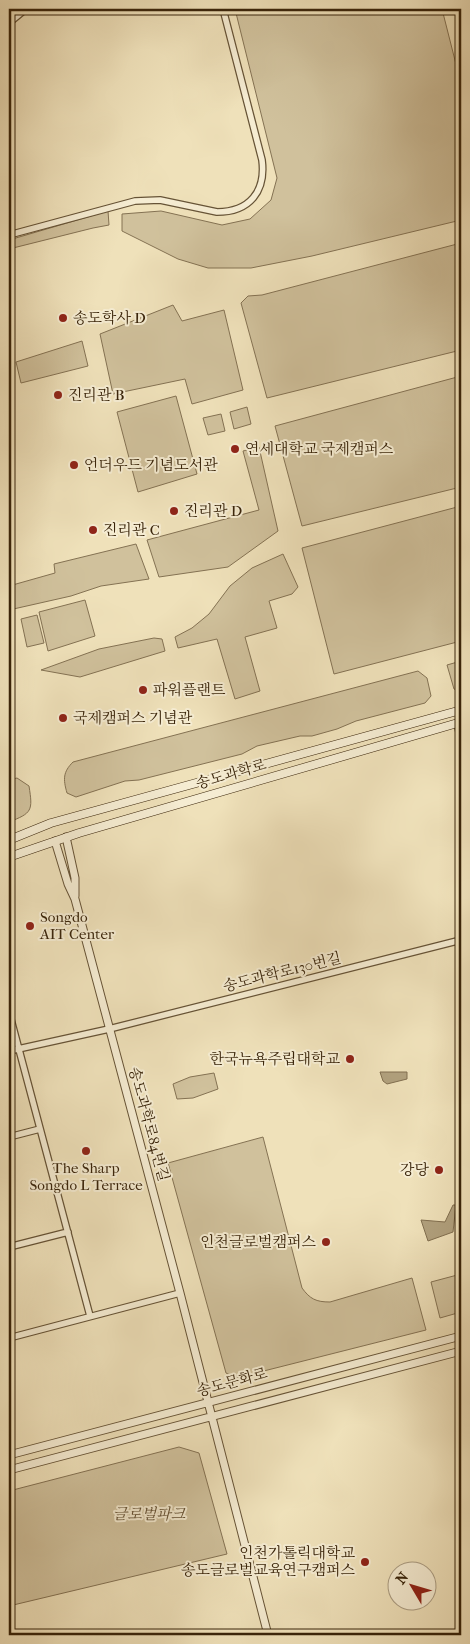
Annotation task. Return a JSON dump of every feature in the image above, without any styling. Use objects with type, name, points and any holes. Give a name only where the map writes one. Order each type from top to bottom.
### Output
[{"type":"main road","name":"송도과학로","points":[[9,840],[61,820],[461,710]]},
{"type":"main road","name":"송도과학로","points":[[9,857],[66,837],[459,723]]},
{"type":"street","points":[[9,23],[26,9]]},
{"type":"street","points":[[9,235],[135,201],[160,200],[217,212],[226,212],[244,206],[251,201],[261,186],[263,169],[223,9]]},
{"type":"street","points":[[459,723],[461,741]]},
{"type":"street","points":[[66,837],[75,878],[75,899]]},
{"type":"street","name":"송도과학로84번길","points":[[55,841],[68,884],[75,899],[180,1293],[268,1635]]},
{"type":"street","name":"송도과학로130번길","points":[[9,1051],[109,1028],[461,940]]},
{"type":"street","points":[[9,1012],[90,1316]]},
{"type":"street","points":[[9,1138],[40,1129]]},
{"type":"street","points":[[9,1247],[68,1232]]},
{"type":"street","points":[[9,1338],[180,1293]]},
{"type":"street","name":"송도문화로","points":[[9,1455],[461,1336]]},
{"type":"street","name":"송도문화로","points":[[9,1470],[461,1351]]},
{"type":"green space","points":[[235,9],[442,9],[461,84],[461,220],[312,256],[251,268],[208,268],[178,259],[122,231],[122,214],[161,211],[222,225],[250,219],[271,200],[277,178]]},
{"type":"green space","points":[[108,211],[109,225],[9,249],[9,240]]},
{"type":"green space","points":[[461,243],[461,350],[267,398],[241,303],[248,296],[262,295]]},
{"type":"green space","points":[[173,305],[182,321],[224,310],[243,390],[192,404],[185,379],[113,394],[100,334]]},
{"type":"green space","points":[[82,341],[88,366],[21,383],[16,362]]},
{"type":"green space","points":[[461,376],[461,487],[302,526],[275,426]]},
{"type":"green space","points":[[176,396],[197,474],[138,492],[117,412]]},
{"type":"green space","points":[[247,407],[251,424],[234,429],[230,412]]},
{"type":"green space","points":[[221,414],[225,431],[208,435],[203,418]]},
{"type":"green space","points":[[259,447],[278,531],[228,567],[159,577],[147,540],[259,510],[243,451]]},
{"type":"green space","points":[[461,506],[461,641],[334,674],[302,548]]},
{"type":"green space","points":[[136,544],[149,579],[101,586],[71,596],[9,610],[9,586],[55,573],[54,564]]},
{"type":"green space","points":[[283,554],[298,587],[292,594],[269,601],[277,628],[245,637],[260,691],[235,699],[217,639],[178,648],[175,637],[192,628],[209,614],[230,586],[252,568]]},
{"type":"green space","points":[[85,600],[95,636],[48,651],[39,612]]},
{"type":"green space","points":[[37,615],[44,643],[27,647],[21,619]]},
{"type":"green space","points":[[154,638],[162,639],[165,651],[80,677],[41,670],[99,649]]},
{"type":"green space","points":[[461,661],[461,692],[454,689],[447,665]]},
{"type":"green space","points":[[418,671],[427,678],[431,696],[425,703],[356,721],[312,736],[300,736],[257,746],[242,754],[139,780],[125,781],[76,797],[67,793],[65,776],[67,769],[73,762]]},
{"type":"green space","points":[[17,778],[29,786],[31,801],[29,810],[26,813],[9,822],[9,780]]},
{"type":"green space","points":[[214,1073],[218,1089],[193,1098],[177,1099],[173,1084],[190,1077]]},
{"type":"green space","points":[[263,1137],[302,1288],[305,1292],[314,1299],[330,1302],[412,1278],[426,1330],[236,1378],[226,1373],[168,1163]]},
{"type":"green space","points":[[461,1274],[461,1312],[440,1318],[431,1282]]},
{"type":"green space","name":"글로벌파크","points":[[179,1447],[199,1453],[227,1554],[9,1606],[9,1491]]},
{"type":"shaded area","points":[[380,1072],[407,1072],[407,1079],[387,1084],[383,1081]]},
{"type":"shaded area","points":[[453,1205],[456,1205],[453,1232],[428,1241],[421,1220],[445,1222]]},
{"type":"place","name":"송도학사 D","points":[[63,318]]},
{"type":"place","name":"진리관 B","points":[[58,395]]},
{"type":"place","name":"연세대학교 국제캠퍼스","points":[[235,449]]},
{"type":"place","name":"언더우드 기념도서관","points":[[74,465]]},
{"type":"place","name":"진리관 D","points":[[174,511]]},
{"type":"place","name":"진리관 C","points":[[93,530]]},
{"type":"place","name":"파워플랜트","points":[[143,690]]},
{"type":"place","name":"국제캠퍼스 기념관","points":[[63,718]]},
{"type":"place","name":"Songdo AIT Center","points":[[30,926]]},
{"type":"place","name":"한국뉴욕주립대학교","points":[[350,1059]]},
{"type":"place","name":"The Sharp Songdo L Terrace","points":[[86,1151]]},
{"type":"place","name":"강당","points":[[439,1170]]},
{"type":"place","name":"인천글로벌캠퍼스","points":[[326,1242]]},
{"type":"place","name":"인천가톨릭대학교 송도글로벌교육연구캠퍼스","points":[[365,1562]]}]
